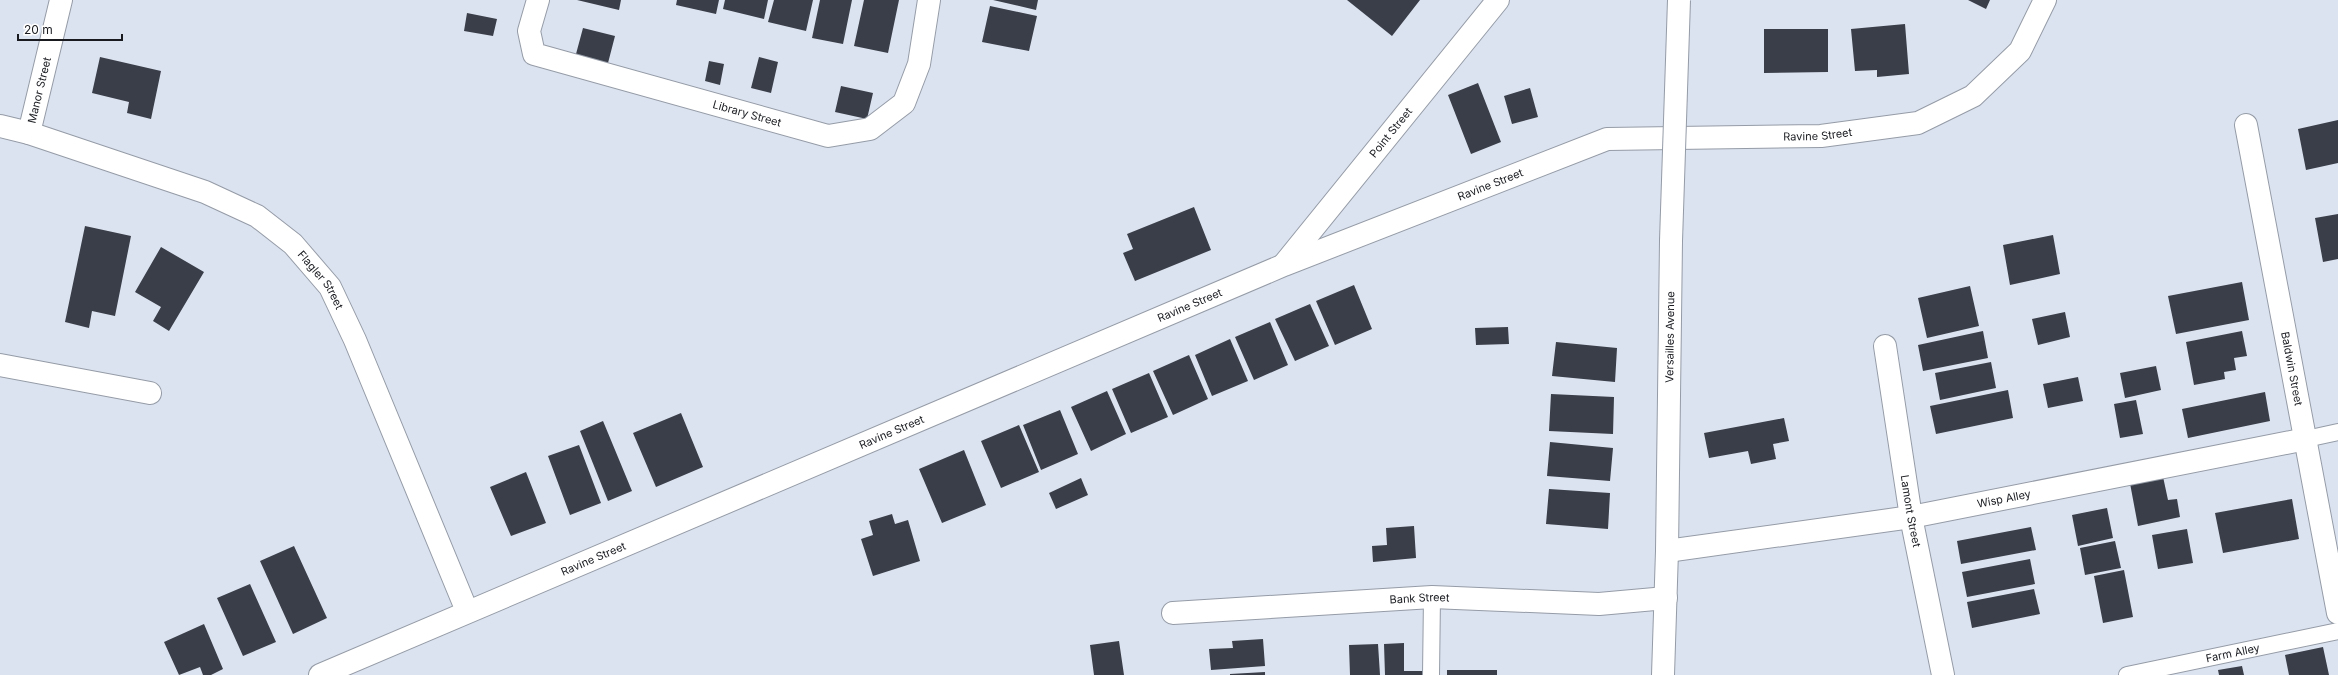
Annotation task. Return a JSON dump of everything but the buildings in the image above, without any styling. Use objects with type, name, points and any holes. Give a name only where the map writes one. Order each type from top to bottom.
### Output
[{"type":"street","name":"Manor Street","points":[[29,133],[61,0]]},
{"type":"street","name":"Library Street","points":[[538,0],[529,31],[534,54],[828,136],[870,129],[904,103],[919,64],[929,0]]},
{"type":"street","name":"Point Street","points":[[1284,265],[1498,0]]},
{"type":"street","name":"Versailles Avenue","points":[[1663,675],[1667,550],[1671,241],[1679,0]]},
{"type":"street","name":"Ravine Street","points":[[320,675],[1284,265],[1607,139],[1821,136],[1918,123],[1973,96],[2020,51],[2045,0]]},
{"type":"street","name":"Baldwin Street","points":[[2246,125],[2338,613]]},
{"type":"street","name":"Flagler Street","points":[[0,126],[29,133],[205,192],[257,216],[293,244],[330,287],[355,340],[467,612]]},
{"type":"street","name":"Lamont Street","points":[[1885,346],[1910,517],[1943,675]]},
{"type":"street","points":[[0,365],[150,393]]},
{"type":"street","name":"Wisp Alley","points":[[1667,550],[1910,517],[2306,439]]},
{"type":"street","name":"Bank Street","points":[[1172,613],[1432,597],[1599,604],[1666,598]]},
{"type":"lane","name":"Wisp Alley","points":[[2306,439],[2338,432]]},
{"type":"lane","points":[[1431,675],[1432,597]]},
{"type":"lane","name":"Farm Alley","points":[[2127,675],[2338,631]]}]
